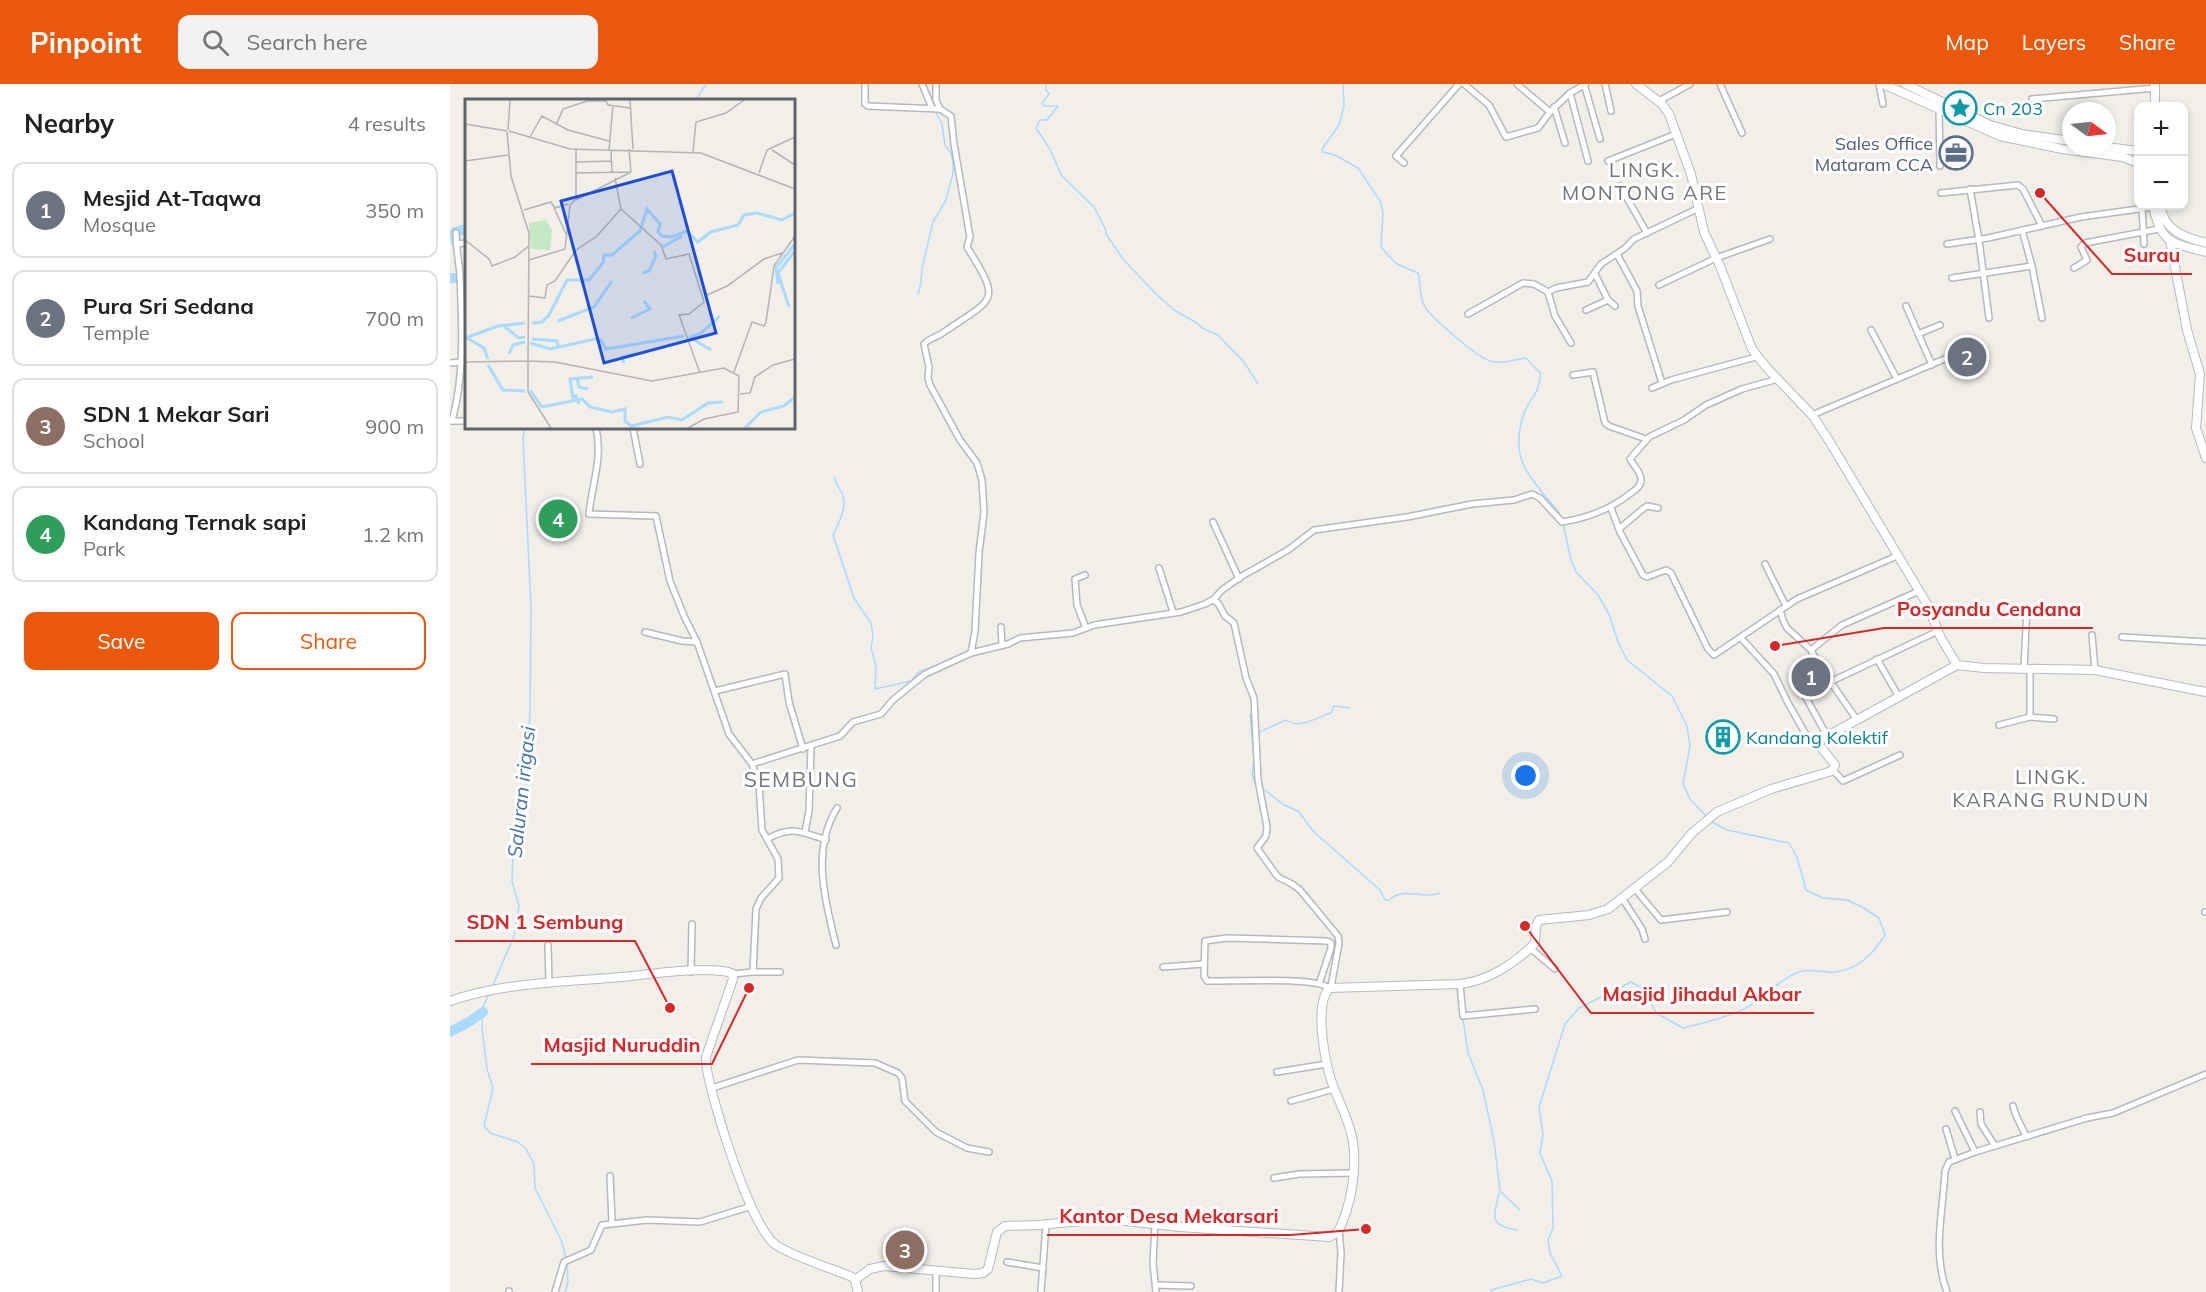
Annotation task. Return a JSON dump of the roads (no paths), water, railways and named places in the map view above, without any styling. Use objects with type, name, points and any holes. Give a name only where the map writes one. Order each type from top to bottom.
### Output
[{"type":"street","points":[[865,84],[868,106],[932,108],[940,109],[951,116],[970,237],[968,247],[986,278],[990,291],[986,303],[924,344],[930,385],[960,440],[977,463],[982,480],[984,512],[979,553],[975,631],[971,653]]},
{"type":"street","points":[[922,84],[932,108]]},
{"type":"street","points":[[936,84],[936,100],[940,109]]},
{"type":"street","points":[[1404,163],[1396,156],[1459,84]]},
{"type":"street","points":[[1464,84],[1489,105],[1504,136],[1538,128],[1552,110],[1570,93],[1585,84],[1600,139]]},
{"type":"street","points":[[1517,84],[1552,110],[1564,143]]},
{"type":"street","points":[[1605,84],[1611,111]]},
{"type":"street","points":[[1638,84],[1659,101],[1669,114],[1690,174],[1704,232],[1756,357],[1812,415],[1844,464],[1927,603],[1938,631],[1957,665]]},
{"type":"street","points":[[1659,101],[1690,84]]},
{"type":"street","points":[[1720,84],[1742,133]]},
{"type":"street","points":[[1882,104],[1881,84],[2009,131],[2062,140]]},
{"type":"street","points":[[1905,84],[1988,133],[2062,149],[2123,157],[2134,161]]},
{"type":"street","points":[[2032,99],[2155,86],[2155,102]]},
{"type":"street","points":[[1570,93],[1588,161]]},
{"type":"street","points":[[1939,105],[1940,166]]},
{"type":"street","points":[[1608,161],[1677,134]]},
{"type":"street","points":[[2116,148],[2134,149]]},
{"type":"street","points":[[1941,193],[2019,185],[2042,226]]},
{"type":"street","points":[[1620,186],[1647,233]]},
{"type":"street","points":[[1970,189],[1989,318]]},
{"type":"street","points":[[1548,292],[1556,288],[1586,283],[1601,264],[1634,239],[1699,208]]},
{"type":"street","points":[[1947,244],[1979,240],[2081,216],[2134,209]]},
{"type":"street","points":[[2140,210],[2144,244]]},
{"type":"street","points":[[2157,210],[2159,229],[2170,241],[2206,252]]},
{"type":"street","points":[[2158,210],[2175,232],[2206,243]]},
{"type":"street","points":[[2074,268],[2087,260],[2082,245],[2159,229]]},
{"type":"street","points":[[2022,230],[2042,318]]},
{"type":"street","points":[[451,421],[459,397],[460,362],[460,276],[456,233]]},
{"type":"street","points":[[1659,285],[1716,258],[1770,238]]},
{"type":"street","points":[[2170,241],[2187,330],[2199,370],[2196,428],[2206,458]]},
{"type":"street","points":[[456,244],[465,243]]},
{"type":"street","points":[[1617,254],[1637,291],[1638,306],[1662,383]]},
{"type":"street","points":[[1952,278],[2032,266]]},
{"type":"street","points":[[1595,274],[1608,300],[1615,306]]},
{"type":"street","points":[[1468,315],[1523,283],[1534,284],[1548,292],[1555,316],[1570,343]]},
{"type":"street","points":[[1586,310],[1608,300]]},
{"type":"street","points":[[1906,306],[1932,365]]},
{"type":"street","points":[[1918,334],[1940,325]]},
{"type":"street","points":[[1871,330],[1897,379]]},
{"type":"street","points":[[1812,415],[1954,355]]},
{"type":"street","points":[[1652,388],[1662,383],[1756,357]]},
{"type":"street","points":[[450,363],[460,362]]},
{"type":"street","points":[[1573,375],[1593,372],[1605,423],[1646,439]]},
{"type":"street","points":[[752,764],[840,736],[853,722],[878,716],[893,700],[925,674],[971,653],[1020,638],[1066,634],[1086,628],[1173,612],[1213,600],[1222,590],[1288,550],[1311,531],[1407,517],[1479,503],[1514,500],[1532,494],[1540,498],[1562,522],[1611,508],[1638,487],[1641,482],[1641,477],[1630,459],[1646,439],[1735,392],[1778,378]]},
{"type":"street","points":[[596,429],[599,444],[598,466],[589,514],[656,516],[670,581],[697,642],[729,734],[752,764],[759,784],[762,830],[778,860],[779,874],[777,882],[761,898],[756,909],[753,972]]},
{"type":"street","points":[[633,429],[639,464]]},
{"type":"street","points":[[1619,529],[1647,506],[1658,508]]},
{"type":"street","points":[[1611,508],[1619,529],[1644,576],[1666,570],[1671,573],[1710,652],[1714,655],[1797,598],[1897,556]]},
{"type":"street","points":[[1213,522],[1239,579]]},
{"type":"street","points":[[1765,564],[1786,606]]},
{"type":"street","points":[[1159,567],[1173,612]]},
{"type":"street","points":[[1085,575],[1076,579],[1077,605],[1086,628]]},
{"type":"street","points":[[1811,650],[1842,625],[1919,591]]},
{"type":"street","points":[[1213,600],[1221,607],[1225,616],[1234,623],[1246,678],[1254,698],[1258,780],[1267,827],[1266,836],[1257,848],[1278,877],[1300,890],[1338,936],[1339,943],[1330,988],[1324,996],[1322,1010],[1327,1064],[1352,1135],[1352,1189],[1339,1230],[1341,1253],[1339,1292]]},
{"type":"street","points":[[2028,608],[2027,668],[2030,717]]},
{"type":"street","points":[[1780,610],[1787,628],[1811,650],[1857,720]]},
{"type":"street","points":[[1001,627],[1002,645]]},
{"type":"street","points":[[1830,682],[1938,631]]},
{"type":"street","points":[[645,632],[682,641],[697,642]]},
{"type":"street","points":[[2092,634],[2095,670]]},
{"type":"street","points":[[1741,638],[1774,674],[1809,740],[1813,743],[1819,742],[1957,665],[1984,668],[2095,670],[2206,692]]},
{"type":"street","points":[[2122,638],[2206,642]]},
{"type":"street","points":[[1877,659],[1899,697]]},
{"type":"street","points":[[714,691],[785,674],[789,702],[803,749]]},
{"type":"street","points":[[1797,681],[1827,736]]},
{"type":"street","points":[[1999,725],[2030,717],[2054,718]]},
{"type":"street","points":[[1819,742],[1834,763],[1833,770]]},
{"type":"street","points":[[805,832],[809,812],[811,746]]},
{"type":"street","points":[[1833,770],[1843,781],[1900,755]]},
{"type":"street","points":[[1319,984],[1332,948],[1331,943],[1327,940],[1243,938],[1207,940],[1204,943],[1204,976],[1208,981],[1319,984],[1330,988],[1477,982],[1530,948],[1536,940],[1536,924],[1541,919],[1589,915],[1608,909],[1668,862],[1704,821],[1717,812],[1771,789],[1833,770]]},
{"type":"street","points":[[836,945],[822,880],[826,840],[837,808]]},
{"type":"street","points":[[766,839],[783,831],[805,832],[826,840]]},
{"type":"street","points":[[1635,889],[1661,920],[1727,912]]},
{"type":"street","points":[[1622,898],[1642,929],[1645,939]]},
{"type":"street","points":[[691,972],[692,924]]},
{"type":"street","points":[[548,945],[549,982]]},
{"type":"street","points":[[1530,948],[1555,969]]},
{"type":"street","points":[[1163,967],[1204,964]]},
{"type":"street","points":[[450,1001],[494,990],[549,982],[650,973],[780,972]]},
{"type":"street","points":[[733,974],[706,1057],[712,1088],[736,1172],[768,1236],[776,1245],[852,1277],[858,1292]]},
{"type":"street","points":[[1460,984],[1464,1016],[1535,1009]]},
{"type":"street","points":[[712,1088],[798,1060],[874,1063],[898,1073],[902,1078],[905,1101],[936,1132],[967,1148],[989,1152]]},
{"type":"street","points":[[1277,1072],[1327,1064]]},
{"type":"street","points":[[1947,1292],[1940,1270],[1938,1234],[1946,1167],[1954,1159],[2087,1118],[2113,1113],[2206,1074]]},
{"type":"street","points":[[1291,1101],[1334,1089]]},
{"type":"street","points":[[2013,1106],[2026,1137]]},
{"type":"street","points":[[1955,1111],[1975,1152]]},
{"type":"street","points":[[1980,1112],[1981,1124],[1995,1146]]},
{"type":"street","points":[[1947,1129],[1954,1159]]},
{"type":"street","points":[[1274,1178],[1299,1174],[1353,1173]]},
{"type":"street","points":[[610,1176],[612,1222]]},
{"type":"street","points":[[555,1292],[564,1262],[591,1250],[600,1227],[612,1222],[647,1220],[700,1222],[752,1206]]},
{"type":"street","points":[[855,1280],[870,1269],[877,1267],[983,1273],[990,1266],[999,1228],[1005,1226],[1117,1220],[1323,1238],[1339,1230]]},
{"type":"street","points":[[1041,1292],[1046,1224]]},
{"type":"street","points":[[1155,1225],[1156,1288],[1191,1286]]},
{"type":"street","points":[[1007,1262],[1043,1268]]},
{"type":"street","points":[[936,1270],[936,1292]]},
{"type":"waterway","name":"Saluran irigasi","points":[[697,99],[706,84]]},
{"type":"waterway","points":[[1046,84],[1049,94],[1042,103],[1045,106],[1058,106],[1047,120],[1040,120],[1036,128],[1051,151],[1061,175],[1094,207],[1106,234],[1123,259],[1174,310],[1202,328],[1218,335],[1244,362],[1258,384]]},
{"type":"waterway","points":[[1343,84],[1344,106],[1339,125],[1322,149],[1323,152],[1335,155],[1358,168],[1380,201],[1383,212],[1381,246],[1397,264],[1418,273],[1422,301],[1428,311],[1465,345],[1484,358],[1500,362],[1526,358],[1540,373],[1539,386],[1523,416],[1519,450],[1530,476],[1562,518]]},
{"type":"waterway","points":[[918,294],[933,222],[946,200],[953,173],[951,153],[945,145],[942,124],[935,111]]},
{"type":"waterway","points":[[456,242],[455,232],[465,229]]},
{"type":"waterway","points":[[450,278],[458,278]]},
{"type":"waterway","name":"Saluran irigasi","points":[[492,987],[514,936],[519,906],[512,881],[514,826],[525,782],[530,713],[531,607],[523,438],[525,429]]},
{"type":"waterway","points":[[834,477],[842,494],[844,506],[833,535],[854,598],[871,623],[873,636],[871,648],[876,667],[875,689],[911,681],[919,672],[939,665]]},
{"type":"waterway","points":[[1563,523],[1576,572],[1598,595],[1609,614],[1618,642],[1627,660],[1672,696],[1687,726],[1690,746],[1683,784],[1690,799],[1707,817]]},
{"type":"waterway","points":[[1257,733],[1286,720],[1297,724],[1308,722],[1331,713],[1334,706],[1350,708]]},
{"type":"waterway","points":[[1250,714],[1254,760],[1252,775],[1258,785]]},
{"type":"waterway","points":[[1262,788],[1284,805],[1298,811],[1314,832],[1380,890],[1385,900],[1407,893],[1427,895],[1440,893]]},
{"type":"waterway","points":[[1492,1292],[1491,1290],[1531,1279],[1543,1283],[1562,1276],[1550,1253],[1548,1240],[1553,1228],[1552,1181],[1540,1153],[1543,1134],[1539,1107],[1565,1024],[1579,1008],[1631,982],[1644,989],[1656,1013],[1683,1028],[1743,1010],[1797,973],[1835,972],[1851,968],[1865,960],[1885,935],[1879,918],[1862,907],[1847,900],[1823,898],[1806,890],[1797,857],[1789,843],[1727,830],[1710,821]]},
{"type":"waterway","name":"Saluran irigasi","points":[[489,994],[483,1007],[482,1028],[487,1069],[493,1088],[484,1126],[490,1133],[518,1142],[526,1149],[534,1164],[535,1188],[562,1242],[566,1259]]},
{"type":"waterway","points":[[450,1032],[483,1012]]},
{"type":"waterway","points":[[1463,1019],[1468,1053],[1483,1090],[1494,1141],[1500,1191],[1520,1210]]},
{"type":"waterway","points":[[1499,1193],[1495,1219],[1501,1225],[1517,1230]]},
{"type":"waterway","name":"Saluran irigasi","points":[[565,1292],[568,1283],[567,1264]]},
{"type":"place","name":"Cn 203","points":[[1960,108]]},
{"type":"place","name":"Sales Office Mataram CCA","points":[[1956,153]]},
{"type":"place","name":"Surau","points":[[2040,193]]},
{"type":"place","name":"Pura Sri Sedana","points":[[1967,357]]},
{"type":"place","name":"Kandang Ternak sapi","points":[[558,519]]},
{"type":"place","name":"Posyandu Cendana","points":[[1775,646]]},
{"type":"place","name":"Mesjid At-Taqwa","points":[[1811,677]]},
{"type":"place","name":"Kandang Kolektif","points":[[1723,737]]},
{"type":"place","name":"Masjid Jihadul Akbar","points":[[1525,926]]},
{"type":"place","name":"Masjid Nuruddin","points":[[749,988]]},
{"type":"place","name":"SDN 1 Sembung","points":[[670,1008]]},
{"type":"place","name":"Kantor Desa Mekarsari","points":[[1366,1229]]},
{"type":"place","name":"SDN 1 Mekar Sari","points":[[905,1250]]},
{"type":"district","name":"LINGK. MONTONG ARE","points":[[1645,180]]},
{"type":"district","name":"SEMBUNG","points":[[801,779]]},
{"type":"district","name":"LINGK. KARANG RUNDUN","points":[[2051,788]]}]
